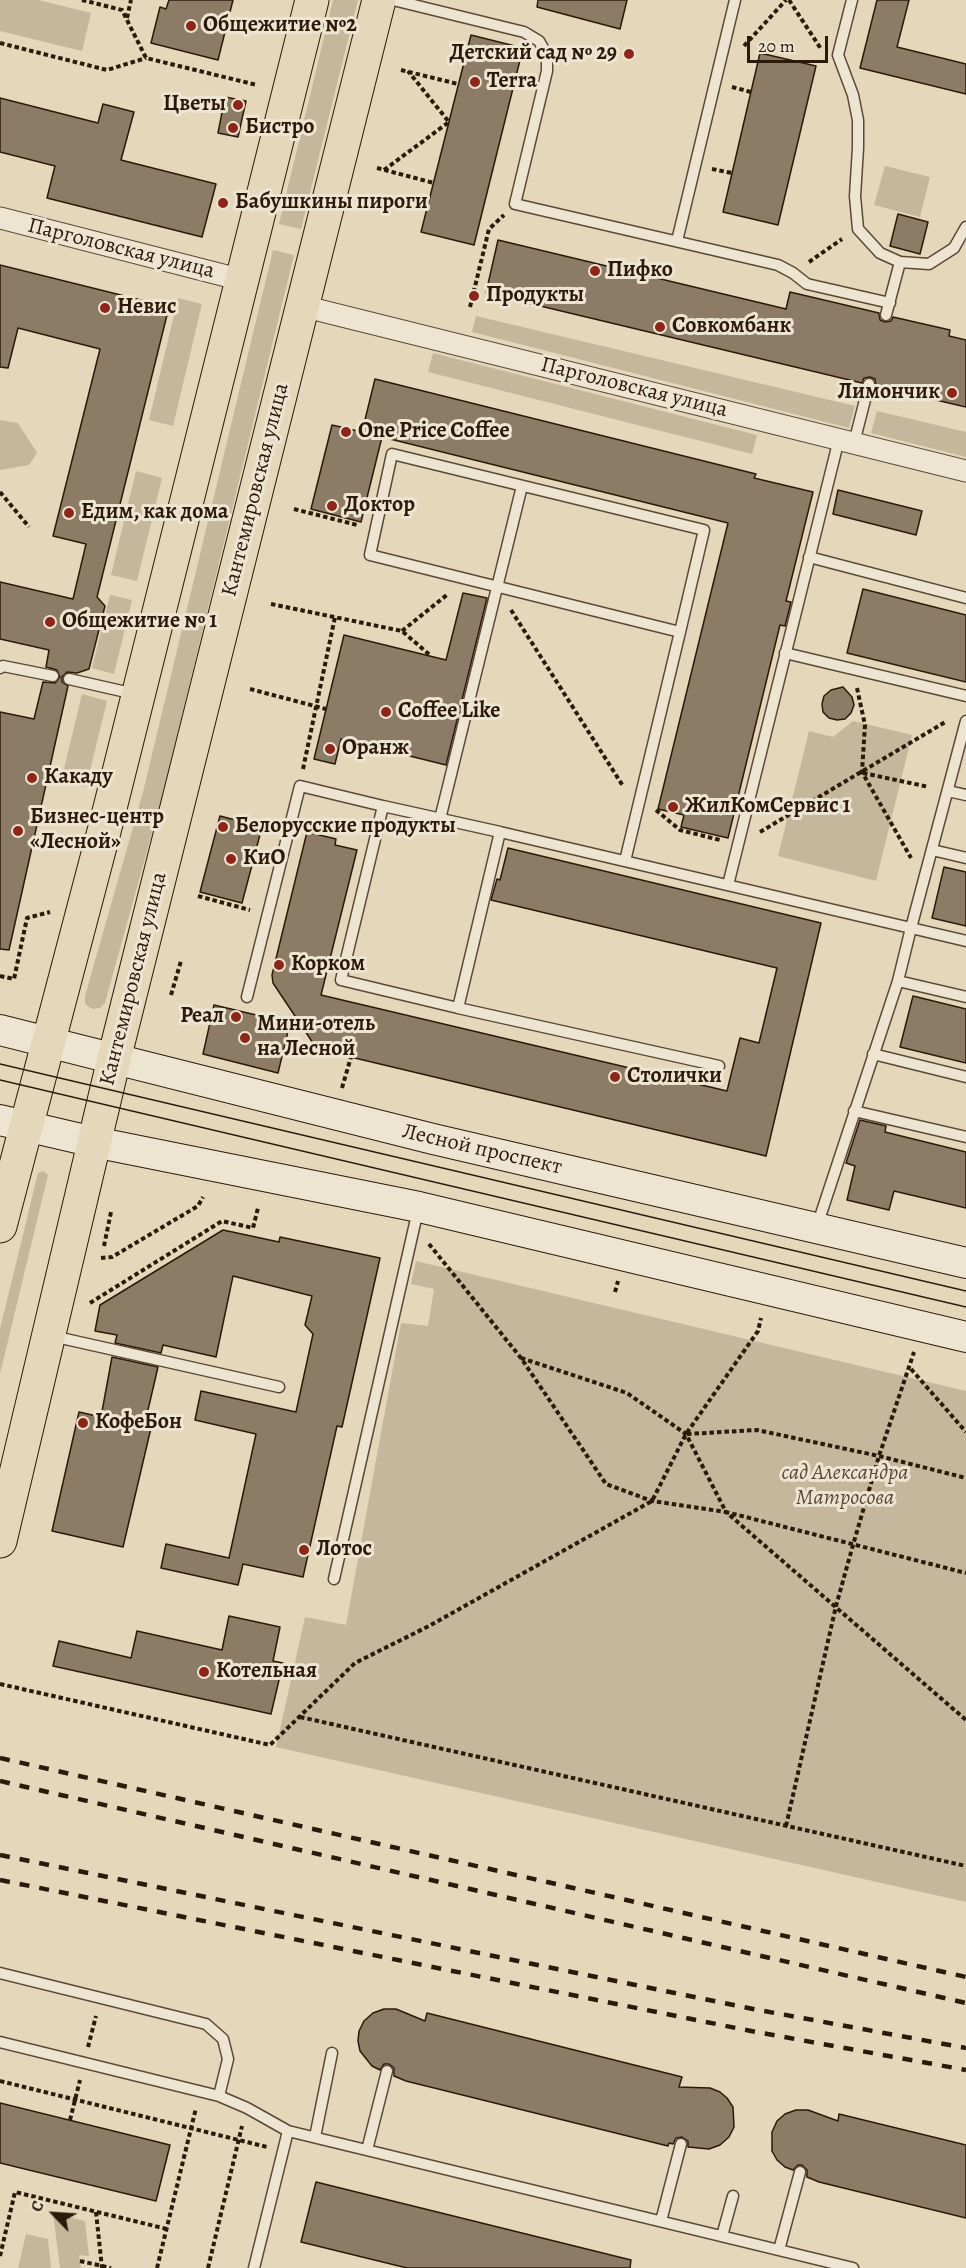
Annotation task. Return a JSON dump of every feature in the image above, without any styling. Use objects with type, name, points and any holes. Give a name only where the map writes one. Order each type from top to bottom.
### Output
[{"type":"main road","points":[[0,1226],[13,1123],[47,1041],[138,695],[312,0]]},
{"type":"main road","name":"Кантемировская улица","points":[[0,1541],[114,1059],[379,0]]},
{"type":"main road","name":"Лесной проспект","points":[[0,1030],[445,1142],[966,1263]]},
{"type":"main road","points":[[13,1123],[94,1142],[419,1207],[966,1337]]},
{"type":"street","name":"Парголовская улица","points":[[0,218],[242,280]]},
{"type":"street","name":"Парголовская улица","points":[[302,306],[966,471]]},
{"type":"lane","points":[[393,0],[524,32],[539,41],[547,55],[547,71],[515,204],[778,265],[807,284],[890,303]]},
{"type":"lane","points":[[677,241],[735,0]]},
{"type":"lane","points":[[852,0],[838,55],[853,95],[858,120],[855,196],[858,229],[880,253],[900,262],[929,264],[954,248],[966,227]]},
{"type":"lane","points":[[886,315],[900,262]]},
{"type":"lane","points":[[728,885],[809,557],[846,441],[869,384]]},
{"type":"lane","points":[[625,861],[680,632],[704,530],[392,454],[369,555],[680,632]]},
{"type":"lane","points":[[440,819],[522,486]]},
{"type":"lane","points":[[809,557],[966,598]]},
{"type":"lane","points":[[785,653],[966,696]]},
{"type":"lane","points":[[0,668],[3,666],[53,676]]},
{"type":"lane","points":[[69,679],[138,695]]},
{"type":"lane","points":[[816,1229],[898,981],[948,791],[961,718]]},
{"type":"lane","points":[[247,997],[300,786],[966,941]]},
{"type":"lane","points":[[948,791],[966,795]]},
{"type":"lane","points":[[383,806],[341,980],[719,1066]]},
{"type":"lane","points":[[458,1008],[500,832]]},
{"type":"lane","points":[[932,850],[966,858]]},
{"type":"lane","points":[[898,981],[966,997]]},
{"type":"lane","points":[[873,1054],[966,1077]]},
{"type":"lane","points":[[854,1111],[966,1137]]},
{"type":"lane","points":[[334,1579],[419,1207]]},
{"type":"lane","points":[[49,1335],[279,1387]]},
{"type":"lane","points":[[0,1973],[206,2024],[223,2039],[228,2059],[219,2096]]},
{"type":"lane","points":[[0,2042],[219,2096],[247,2108],[288,2131],[853,2268]]},
{"type":"lane","points":[[315,2137],[332,2053]]},
{"type":"lane","points":[[367,2150],[387,2071]]},
{"type":"lane","points":[[254,2268],[288,2131]]},
{"type":"lane","points":[[661,2222],[681,2144]]},
{"type":"lane","points":[[779,2250],[800,2172]]},
{"type":"lane","points":[[722,2236],[733,2196]]},
{"type":"path","points":[[82,0],[122,10],[146,58]]},
{"type":"path","points":[[127,19],[131,0]]},
{"type":"path","points":[[744,47],[788,0],[822,50],[838,55]]},
{"type":"path","points":[[0,43],[107,70],[146,58],[257,85]]},
{"type":"path","points":[[401,70],[458,84]]},
{"type":"path","points":[[384,170],[449,122],[408,71]]},
{"type":"path","points":[[377,168],[434,183]]},
{"type":"path","points":[[470,307],[489,229],[515,204]]},
{"type":"path","points":[[793,273],[858,229]]},
{"type":"path","points":[[0,492],[29,527]]},
{"type":"path","points":[[294,509],[375,529]]},
{"type":"path","points":[[402,631],[466,579]]},
{"type":"path","points":[[497,586],[638,807],[658,810],[680,830],[738,844]]},
{"type":"path","points":[[271,604],[402,631],[431,656]]},
{"type":"path","points":[[300,786],[335,617]]},
{"type":"path","points":[[853,669],[864,725],[862,772],[924,880]]},
{"type":"path","points":[[250,689],[326,709]]},
{"type":"path","points":[[787,818],[862,772],[961,718]]},
{"type":"path","points":[[862,772],[948,791]]},
{"type":"path","points":[[198,896],[267,914]]},
{"type":"path","points":[[0,976],[14,979],[27,918],[50,912]]},
{"type":"path","points":[[171,995],[181,961]]},
{"type":"path","points":[[342,1092],[351,1057]]},
{"type":"path","points":[[101,1258],[112,1257],[198,1206],[203,1197]]},
{"type":"path","points":[[90,1303],[222,1221],[254,1228],[258,1208]]},
{"type":"path","points":[[104,1246],[112,1211]]},
{"type":"path","points":[[426,1241],[521,1358],[606,1484],[652,1501],[726,1512],[966,1573]]},
{"type":"path","points":[[0,1684],[270,1745],[355,1663],[429,1626],[652,1501],[686,1434],[758,1331]]},
{"type":"path","points":[[521,1358],[627,1393],[686,1434],[726,1512],[966,1720]]},
{"type":"path","points":[[786,1826],[836,1606],[879,1456],[910,1368],[966,1432]]},
{"type":"path","points":[[686,1434],[757,1430],[879,1456],[966,1478]]},
{"type":"path","points":[[299,1717],[966,1866]]},
{"type":"path","points":[[0,2081],[283,2151]]},
{"type":"path","points":[[157,2268],[200,2091]]},
{"type":"path","points":[[207,2268],[247,2108]]},
{"type":"path","points":[[0,2256],[15,2192],[167,2229]]},
{"type":"path","points":[[96,2212],[101,2267]]},
{"type":"path","points":[[80,2261],[111,2268]]},
{"type":"green space","points":[[0,0],[38,0],[91,13],[82,51],[0,31]]},
{"type":"green space","points":[[333,0],[358,0],[301,229],[279,224]]},
{"type":"green space","points":[[885,166],[930,177],[920,217],[874,205]]},
{"type":"green space","points":[[273,250],[294,255],[162,797],[105,1003],[100,1008],[92,1009],[85,1004],[85,996],[143,792]]},
{"type":"green space","points":[[178,298],[202,304],[173,426],[149,420]]},
{"type":"green space","points":[[476,316],[855,406],[849,428],[472,332]]},
{"type":"green space","points":[[433,353],[757,435],[752,454],[428,372]]},
{"type":"green space","points":[[877,411],[966,432],[966,457],[871,433]]},
{"type":"green space","points":[[0,420],[18,423],[37,453],[29,465],[0,470]]},
{"type":"green space","points":[[136,471],[162,478],[137,581],[111,575]]},
{"type":"green space","points":[[110,595],[132,600],[114,674],[92,668]]},
{"type":"green space","points":[[82,694],[107,701],[86,787],[61,781]]},
{"type":"green space","points":[[853,721],[912,735],[876,881],[778,856],[809,731],[833,737]]},
{"type":"green space","points":[[43,1171],[48,1175],[0,1374],[0,1329],[38,1173]]},
{"type":"green space","name":"cад Александра Матросова","points":[[416,1261],[966,1391],[966,1902],[276,1747],[305,1617],[346,1625],[401,1323],[428,1326],[434,1289],[411,1284]]},
{"type":"green space","points":[[53,2213],[85,2221],[89,2256],[79,2255],[81,2268],[60,2268]]},
{"type":"green space","points":[[26,2234],[48,2239],[51,2268],[18,2268]]},
{"type":"building","name":"Общежитие №2","points":[[169,0],[233,0],[218,60],[151,43],[160,7],[166,9]]},
{"type":"building","points":[[538,0],[627,0],[620,29],[537,7]]},
{"type":"building","points":[[877,0],[909,0],[897,47],[966,64],[966,94],[860,68]]},
{"type":"building","points":[[471,35],[523,48],[474,245],[421,232]]},
{"type":"building","points":[[760,53],[816,66],[778,225],[723,212]]},
{"type":"building","points":[[225,97],[246,101],[238,137],[218,133]]},
{"type":"building","points":[[0,98],[98,123],[103,104],[134,112],[121,160],[216,184],[202,237],[47,198],[55,166],[0,152]]},
{"type":"building","points":[[898,214],[928,222],[920,254],[890,246]]},
{"type":"building","points":[[498,240],[786,309],[790,292],[879,313],[880,320],[885,322],[891,321],[893,317],[950,330],[949,336],[966,340],[966,407],[876,386],[875,379],[870,377],[864,378],[862,383],[486,293]]},
{"type":"building","points":[[0,265],[169,307],[97,597],[105,606],[89,669],[77,673],[67,672],[62,677],[62,682],[68,686],[9,950],[0,949],[0,712],[34,719],[43,682],[55,683],[60,677],[57,670],[46,667],[49,650],[0,639],[0,582],[73,599],[86,544],[53,536],[100,349],[18,328],[8,368],[0,367]]},
{"type":"building","points":[[375,379],[756,474],[754,478],[813,492],[786,601],[791,602],[785,626],[780,625],[728,838],[681,827],[684,815],[658,809],[728,523],[382,437],[361,522],[311,509],[332,425],[362,432]]},
{"type":"building","points":[[838,490],[922,511],[916,535],[833,514]]},
{"type":"building","points":[[863,589],[966,615],[966,682],[847,653]]},
{"type":"building","points":[[463,593],[487,598],[446,765],[341,739],[335,764],[314,759],[344,635],[446,660]]},
{"type":"building","points":[[843,687],[852,697],[854,705],[851,713],[845,719],[829,718],[823,712],[824,696],[831,690]]},
{"type":"building","name":"КиО","points":[[220,816],[262,827],[242,903],[200,892]]},
{"type":"building","points":[[307,832],[336,839],[335,845],[357,850],[321,995],[727,1091],[740,1038],[759,1043],[777,968],[491,900],[497,879],[500,880],[508,848],[821,923],[766,1156],[317,1049],[273,983],[272,975]]},
{"type":"building","points":[[944,867],[966,872],[966,926],[932,918]]},
{"type":"building","points":[[913,996],[966,1009],[966,1063],[900,1047]]},
{"type":"building","points":[[214,1005],[290,1023],[278,1073],[203,1054]]},
{"type":"building","points":[[860,1120],[886,1126],[885,1132],[966,1152],[966,1208],[894,1191],[889,1210],[847,1200],[855,1166],[846,1163]]},
{"type":"building","points":[[223,1230],[279,1242],[280,1237],[380,1258],[342,1427],[337,1426],[303,1577],[243,1564],[238,1585],[161,1568],[166,1544],[229,1558],[256,1434],[195,1420],[201,1391],[296,1412],[313,1334],[305,1325],[312,1296],[233,1276],[216,1357],[163,1345],[161,1353],[115,1343],[117,1335],[95,1331],[100,1305]]},
{"type":"building","points":[[112,1357],[158,1367],[144,1427],[151,1428],[123,1547],[52,1531],[79,1412],[101,1417]]},
{"type":"building","name":"Котельная","points":[[229,1616],[280,1627],[273,1661],[283,1663],[271,1714],[53,1666],[59,1641],[131,1658],[137,1631],[222,1650]]},
{"type":"building","points":[[384,2009],[396,2009],[425,2021],[427,2013],[682,2077],[679,2087],[710,2088],[727,2098],[733,2107],[734,2127],[729,2137],[720,2145],[709,2149],[688,2147],[688,2141],[682,2137],[676,2138],[673,2144],[669,2143],[668,2146],[406,2081],[394,2076],[394,2068],[389,2064],[384,2064],[380,2070],[372,2066],[360,2051],[359,2031],[364,2021],[373,2013]]},
{"type":"building","points":[[0,2103],[170,2145],[156,2201],[0,2163]]},
{"type":"building","points":[[796,2110],[808,2110],[838,2121],[839,2114],[966,2145],[966,2218],[819,2182],[807,2177],[807,2170],[802,2165],[798,2165],[793,2170],[785,2167],[772,2151],[772,2132],[777,2121],[785,2114]]},
{"type":"building","points":[[316,2182],[631,2260],[630,2268],[407,2268],[301,2242]]},
{"type":"tram line","points":[[0,1064],[966,1291]]},
{"type":"tram line","points":[[0,1080],[966,1307]]},
{"type":"railway","points":[[0,1758],[966,1977]]},
{"type":"railway","points":[[0,1781],[966,2003]]},
{"type":"railway","points":[[0,1855],[753,2009],[966,2048]]},
{"type":"railway","points":[[0,1880],[751,2031],[966,2070]]},
{"type":"place","name":"Общежитие №2","points":[[191,26]]},
{"type":"place","name":"Детский сад № 29","points":[[629,54]]},
{"type":"place","name":"Terra","points":[[475,82]]},
{"type":"place","name":"Цветы","points":[[238,105]]},
{"type":"place","name":"Бистро","points":[[233,128]]},
{"type":"place","name":"Бабушкины пироги","points":[[223,203]]},
{"type":"place","name":"Пифко","points":[[595,271]]},
{"type":"place","name":"Продукты","points":[[474,296]]},
{"type":"place","name":"Невис","points":[[105,308]]},
{"type":"place","name":"Совкомбанк","points":[[660,327]]},
{"type":"place","name":"Лимончик","points":[[952,393]]},
{"type":"place","name":"One Price Coffee","points":[[346,432]]},
{"type":"place","name":"Доктор","points":[[332,506]]},
{"type":"place","name":"Едим, как дома","points":[[69,513]]},
{"type":"place","name":"Общежитие № 1","points":[[50,622]]},
{"type":"place","name":"Coffee Like","points":[[386,712]]},
{"type":"place","name":"Оранж","points":[[330,749]]},
{"type":"place","name":"Какаду","points":[[32,778]]},
{"type":"place","name":"ЖилКомСервис 1","points":[[673,807]]},
{"type":"place","name":"Белорусские продукты","points":[[223,827]]},
{"type":"place","name":"Бизнес-центр «Лесной»","points":[[18,831]]},
{"type":"place","name":"КиО","points":[[231,859]]},
{"type":"place","name":"Корком","points":[[279,965]]},
{"type":"place","name":"Реал","points":[[236,1017]]},
{"type":"place","name":"Мини-отель на Лесной","points":[[245,1038]]},
{"type":"place","name":"Столички","points":[[615,1077]]},
{"type":"place","name":"КофеБон","points":[[83,1423]]},
{"type":"place","name":"Лотос","points":[[304,1550]]},
{"type":"place","name":"Котельная","points":[[204,1672]]}]
